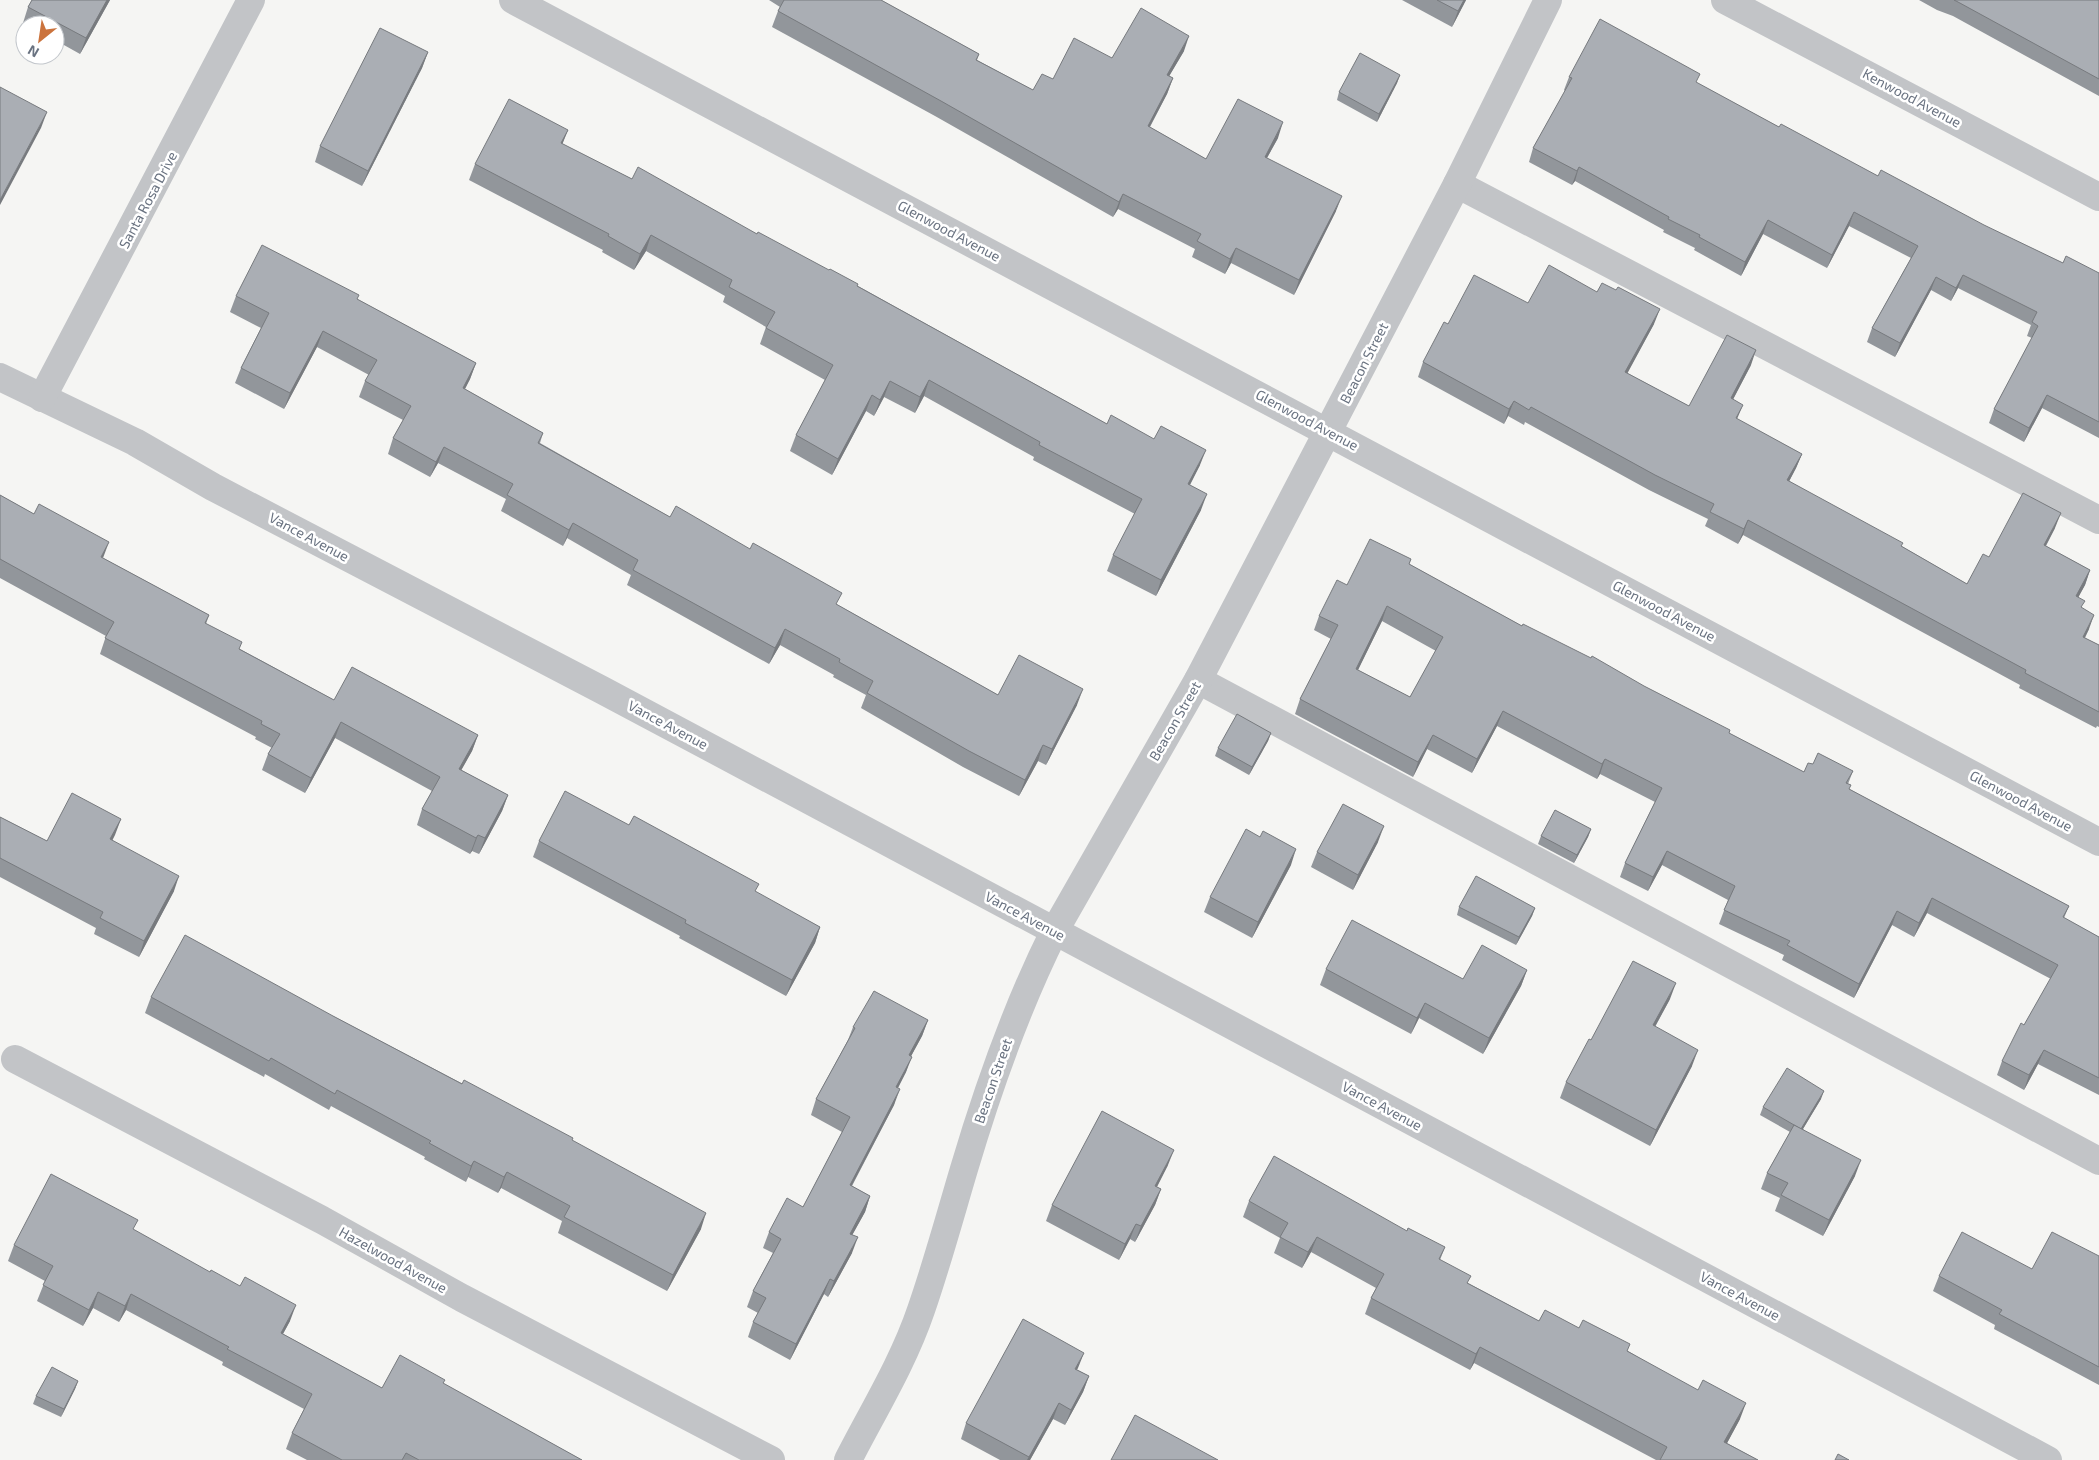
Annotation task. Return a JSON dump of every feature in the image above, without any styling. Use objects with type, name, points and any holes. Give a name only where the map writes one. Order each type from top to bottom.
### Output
[{"type":"street","name":"Santa Rosa Drive","points":[[42,398],[251,0]]},
{"type":"street","name":"Glenwood Avenue","points":[[513,0],[2099,842]]},
{"type":"street","name":"Beacon Street","points":[[848,1460],[899,1363],[921,1312],[1002,1050],[1033,975],[1054,932],[1198,680],[1457,184],[1548,0]]},
{"type":"street","name":"Kenwood Avenue","points":[[1725,0],[2099,197]]},
{"type":"street","points":[[1457,184],[2099,520]]},
{"type":"street","name":"Vance Avenue","points":[[0,377],[134,442],[213,487],[602,690],[2048,1460]]},
{"type":"street","points":[[1198,680],[2099,1161]]},
{"type":"street","name":"Hazelwood Avenue","points":[[15,1059],[322,1220],[462,1298],[771,1460]]},
{"type":"building","points":[[32,0],[107,0],[86,38],[65,27],[65,15],[43,15],[28,7]]},
{"type":"building","points":[[784,0],[881,0],[979,54],[976,60],[1033,90],[1042,74],[1053,79],[1074,38],[1112,58],[1141,8],[1189,36],[1167,75],[1173,78],[1148,126],[1206,159],[1238,99],[1283,122],[1265,157],[1342,196],[1299,280],[1236,248],[1230,259],[1197,241],[1201,234],[1123,194],[1119,202],[778,11]]},
{"type":"building","points":[[1437,0],[1464,0],[1458,11]]},
{"type":"building","points":[[1954,0],[2099,0],[2099,79],[1958,2]]},
{"type":"building","points":[[1600,19],[1700,74],[1696,82],[1779,127],[1781,124],[1878,176],[1881,170],[1984,225],[2063,263],[2066,256],[2099,273],[2099,422],[2047,395],[2029,428],[1994,409],[2038,326],[2032,322],[2037,312],[1963,275],[1956,288],[1936,277],[1900,343],[1872,328],[1918,246],[1854,212],[1832,255],[1768,220],[1745,262],[1579,167],[1577,171],[1533,148],[1572,78],[1569,77]]},
{"type":"building","points":[[380,28],[428,52],[368,171],[320,146]]},
{"type":"building","points":[[1360,53],[1400,75],[1379,114],[1339,92]]},
{"type":"building","points":[[0,87],[47,112],[0,200]]},
{"type":"building","points":[[509,99],[568,130],[561,143],[632,179],[638,167],[757,234],[758,232],[858,284],[857,286],[1107,424],[1111,415],[1154,439],[1161,426],[1206,450],[1188,484],[1207,494],[1161,580],[1113,555],[1142,499],[1039,445],[1040,442],[929,380],[920,397],[890,381],[880,400],[872,395],[838,459],[796,435],[833,365],[766,328],[775,312],[729,287],[732,280],[651,235],[640,254],[608,236],[609,234],[475,164]]},
{"type":"building","points":[[262,245],[359,295],[357,299],[476,363],[463,388],[543,433],[538,443],[670,517],[676,506],[750,549],[753,543],[842,593],[836,604],[998,695],[1019,655],[1083,689],[1052,749],[1043,745],[1025,780],[969,751],[867,693],[873,681],[839,662],[840,659],[785,629],[775,648],[633,570],[638,560],[573,523],[569,530],[507,495],[513,484],[444,447],[436,462],[393,438],[411,406],[365,381],[377,360],[323,331],[290,393],[241,368],[269,313],[236,296]]},
{"type":"building","points":[[1549,265],[1597,292],[1602,283],[1616,290],[1618,287],[1660,309],[1625,372],[1689,406],[1727,335],[1756,350],[1731,398],[1743,405],[1736,418],[1802,454],[1787,480],[1903,543],[1901,546],[1967,584],[1983,554],[1989,557],[2023,493],[2061,513],[2044,545],[2090,570],[2076,596],[2085,601],[2081,607],[2094,615],[2083,637],[2099,645],[2099,712],[2025,673],[2026,670],[1748,520],[1744,529],[1710,512],[1714,504],[1655,475],[1531,407],[1529,410],[1514,401],[1509,409],[1423,362],[1444,322],[1448,324],[1474,275],[1528,303]]},
{"type":"building","points":[[0,495],[34,514],[39,504],[109,542],[101,557],[209,615],[205,623],[242,642],[239,649],[334,700],[352,667],[478,735],[459,769],[508,795],[485,838],[478,835],[476,838],[422,809],[440,777],[341,722],[311,778],[268,754],[280,734],[261,724],[262,721],[105,638],[114,622],[0,559]]},
{"type":"building","points":[[1370,539],[1411,559],[1409,564],[1522,626],[1523,624],[1591,658],[1592,656],[1644,686],[1730,730],[1729,733],[1804,772],[1808,763],[1813,764],[1818,753],[1853,771],[1846,783],[1851,785],[1849,789],[2069,906],[2063,917],[2099,937],[2099,1078],[2044,1050],[2029,1075],[2002,1061],[2021,1023],[2024,1025],[2058,965],[1932,898],[1919,923],[1897,911],[1859,984],[1787,945],[1790,941],[1724,910],[1735,886],[1667,851],[1653,877],[1625,863],[1662,788],[1605,759],[1602,764],[1503,711],[1477,759],[1433,735],[1418,762],[1300,699],[1338,625],[1319,616],[1337,580],[1347,585]],"holes":[[[1387,606],[1443,637],[1410,697],[1356,669]]]},
{"type":"building","points":[[1237,714],[1271,733],[1252,767],[1218,748]]},
{"type":"building","points":[[565,791],[629,825],[634,816],[759,884],[755,891],[820,927],[792,980],[685,923],[686,920],[539,841]]},
{"type":"building","points":[[72,793],[121,819],[110,839],[179,876],[144,941],[100,918],[103,912],[0,858],[0,817],[47,841]]},
{"type":"building","points":[[1343,804],[1384,826],[1358,875],[1317,852]]},
{"type":"building","points":[[1555,810],[1591,829],[1577,855],[1541,836]]},
{"type":"building","points":[[1246,829],[1260,837],[1263,831],[1296,849],[1258,922],[1210,897]]},
{"type":"building","points":[[1476,876],[1535,908],[1519,937],[1459,907]]},
{"type":"building","points":[[1352,920],[1463,979],[1482,945],[1527,970],[1489,1038],[1425,1003],[1417,1018],[1326,969]]},
{"type":"building","points":[[185,935],[462,1084],[464,1080],[573,1138],[572,1140],[706,1213],[673,1275],[564,1217],[570,1206],[507,1172],[504,1177],[474,1161],[471,1166],[429,1143],[431,1141],[337,1090],[335,1094],[271,1058],[269,1061],[151,997]]},
{"type":"building","points":[[1633,961],[1676,983],[1653,1025],[1698,1050],[1656,1130],[1566,1082],[1589,1039],[1591,1040]]},
{"type":"building","points":[[874,991],[928,1020],[909,1055],[912,1057],[896,1087],[900,1089],[850,1185],[870,1196],[850,1234],[858,1237],[834,1281],[830,1279],[796,1344],[753,1322],[766,1298],[753,1291],[781,1239],[769,1232],[787,1198],[803,1207],[850,1117],[816,1099]]},
{"type":"building","points":[[1787,1068],[1824,1091],[1801,1129],[1763,1107]]},
{"type":"building","points":[[1102,1111],[1174,1150],[1155,1186],[1161,1189],[1141,1226],[1136,1224],[1125,1244],[1052,1205]]},
{"type":"building","points":[[1794,1125],[1861,1160],[1829,1220],[1781,1195],[1788,1183],[1767,1173]]},
{"type":"building","points":[[1274,1156],[1407,1231],[1408,1228],[1445,1247],[1439,1259],[1471,1276],[1467,1283],[1539,1321],[1545,1310],[1579,1328],[1583,1320],[1630,1344],[1627,1351],[1698,1390],[1703,1380],[1746,1403],[1724,1442],[1758,1460],[1660,1460],[1667,1447],[1480,1347],[1476,1354],[1371,1298],[1384,1274],[1317,1237],[1308,1252],[1280,1237],[1288,1223],[1249,1201]]},
{"type":"building","points":[[51,1174],[138,1220],[133,1229],[210,1272],[211,1270],[240,1286],[245,1277],[296,1305],[281,1333],[382,1388],[400,1355],[445,1380],[443,1383],[582,1460],[419,1460],[406,1453],[402,1460],[342,1460],[292,1433],[312,1394],[227,1349],[229,1347],[131,1294],[125,1306],[98,1292],[89,1310],[43,1285],[53,1266],[14,1245]]},
{"type":"building","points":[[1962,1232],[2032,1269],[2052,1232],[2099,1256],[2099,1367],[1999,1314],[2002,1310],[1939,1276]]},
{"type":"building","points":[[1023,1319],[1084,1353],[1075,1369],[1089,1376],[1071,1410],[1059,1403],[1029,1457],[966,1423]]},
{"type":"building","points":[[52,1367],[78,1381],[64,1409],[36,1396]]},
{"type":"building","points":[[1135,1415],[1218,1460],[1111,1460]]},
{"type":"building","points":[[1838,1454],[1849,1460],[1835,1460]]}]
